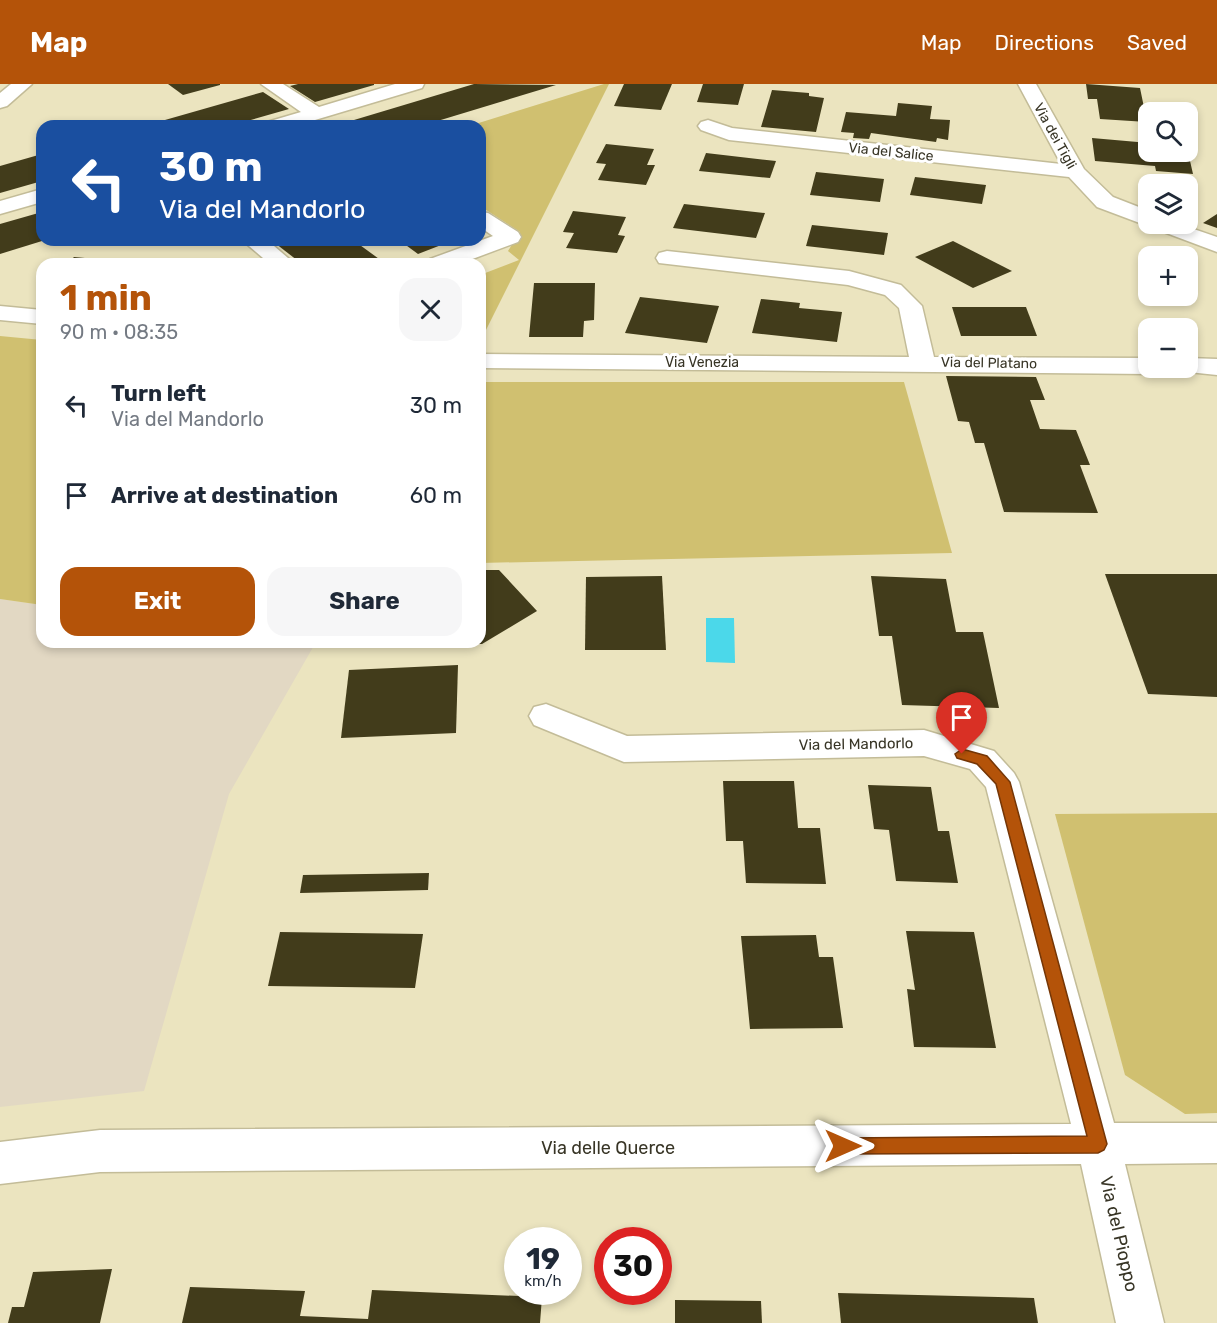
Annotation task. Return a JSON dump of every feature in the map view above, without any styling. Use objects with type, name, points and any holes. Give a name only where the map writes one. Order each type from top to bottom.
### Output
[{"type":"street","points":[[0,102],[23,84]]},
{"type":"street","points":[[270,84],[316,113]]},
{"type":"street","points":[[293,120],[415,84]]},
{"type":"street","name":"Via dei Tigli","points":[[1027,84],[1075,172],[1105,202],[1138,215]]},
{"type":"street","name":"Via del Salice","points":[[708,126],[729,134],[1075,172]]},
{"type":"street","points":[[0,208],[36,197]]},
{"type":"street","points":[[454,258],[510,237],[486,222]]},
{"type":"street","points":[[1187,234],[1217,245]]},
{"type":"street","points":[[261,246],[276,258]]},
{"type":"street","name":"Via del Platano","points":[[668,258],[849,278],[893,290],[910,306],[923,362],[1138,366]]},
{"type":"street","points":[[0,313],[36,316]]},
{"type":"street","name":"Via Venezia","points":[[486,361],[923,362]]},
{"type":"street","name":"Via del Mandorlo","points":[[546,716],[624,749],[924,743],[982,760],[1002,782],[1098,1144]]},
{"type":"street","name":"Via delle Querce","points":[[0,1163],[100,1151],[1217,1143]]},
{"type":"street","name":"Via del Pioppo","points":[[1098,1144],[1140,1323]]},
{"type":"shaded area","points":[[609,84],[486,330],[486,273],[519,260],[508,251],[520,232],[486,210],[486,121]]},
{"type":"shaded area","points":[[0,336],[36,339],[36,604],[0,599]]},
{"type":"shaded area","points":[[486,382],[904,382],[952,553],[486,563]]},
{"type":"shaded area","points":[[0,599],[36,604],[36,648],[313,648],[229,794],[144,1091],[0,1107]]},
{"type":"shaded area","points":[[1217,813],[1217,1113],[1185,1114],[1125,1075],[1055,814]]},
{"type":"water","points":[[706,618],[734,618],[735,663],[706,662]]},
{"type":"building","points":[[168,84],[220,84],[220,85],[183,95]]},
{"type":"building","points":[[298,84],[374,85],[315,102],[290,86]]},
{"type":"building","points":[[474,84],[556,85],[441,120],[354,120]]},
{"type":"building","points":[[624,84],[672,84],[661,110],[614,106]]},
{"type":"building","points":[[703,84],[744,84],[738,105],[697,102]]},
{"type":"building","points":[[1086,84],[1140,88],[1143,102],[1138,102],[1138,121],[1100,119],[1097,99],[1088,99]]},
{"type":"building","points":[[772,90],[809,93],[809,96],[824,98],[816,132],[761,127]]},
{"type":"building","points":[[263,92],[289,109],[251,120],[165,120]]},
{"type":"building","points":[[898,103],[932,106],[930,119],[950,120],[948,140],[937,138],[936,142],[871,133],[869,139],[853,138],[854,133],[841,132],[846,112],[896,116]]},
{"type":"building","points":[[1092,138],[1138,142],[1138,162],[1190,162],[1193,174],[1156,171],[1155,166],[1095,161]]},
{"type":"building","points":[[606,144],[654,149],[647,165],[655,165],[646,185],[598,180],[606,164],[596,163]]},
{"type":"building","points":[[706,153],[776,161],[770,178],[699,171]]},
{"type":"building","points":[[36,156],[36,183],[0,193],[0,166]]},
{"type":"building","points":[[816,172],[884,179],[880,202],[810,195]]},
{"type":"building","points":[[915,177],[986,185],[982,204],[910,195]]},
{"type":"building","points":[[684,204],[765,213],[756,238],[673,228]]},
{"type":"building","points":[[573,211],[626,217],[618,235],[625,236],[617,253],[566,248],[574,233],[563,232]]},
{"type":"building","points":[[36,214],[36,243],[0,254],[0,224]]},
{"type":"building","points":[[1217,214],[1217,228],[1203,223]]},
{"type":"building","points":[[812,225],[888,233],[884,255],[806,246]]},
{"type":"building","points":[[953,241],[1012,271],[973,288],[915,257]]},
{"type":"building","points":[[279,246],[361,246],[378,258],[294,258]]},
{"type":"building","points":[[407,246],[439,246],[418,254]]},
{"type":"building","points":[[534,283],[595,283],[594,320],[584,321],[583,337],[529,337]]},
{"type":"building","points":[[640,297],[719,306],[707,343],[625,333]]},
{"type":"building","points":[[761,299],[800,303],[799,308],[842,312],[837,342],[752,333]]},
{"type":"building","points":[[952,307],[1026,307],[1037,336],[961,336]]},
{"type":"building","points":[[946,376],[1036,377],[1045,400],[1030,400],[1040,429],[1076,430],[1090,465],[1080,465],[1098,513],[1004,512],[984,443],[975,443],[969,422],[958,421]]},
{"type":"building","points":[[486,570],[499,570],[537,611],[486,642]]},
{"type":"building","points":[[1105,574],[1217,574],[1217,697],[1148,694]]},
{"type":"building","points":[[662,576],[666,650],[585,650],[586,577]]},
{"type":"building","points":[[871,576],[946,579],[956,632],[983,632],[999,708],[902,705],[892,636],[879,636]]},
{"type":"building","points":[[458,665],[456,733],[341,738],[349,670]]},
{"type":"building","points":[[723,781],[794,781],[798,828],[820,828],[826,884],[746,883],[743,841],[726,841]]},
{"type":"building","points":[[868,785],[931,787],[938,831],[949,831],[958,883],[896,881],[889,830],[874,829]]},
{"type":"building","points":[[429,873],[428,890],[300,893],[303,875]]},
{"type":"building","points":[[906,931],[974,932],[996,1048],[914,1047],[907,989],[915,990]]},
{"type":"building","points":[[280,932],[423,934],[415,988],[268,986]]},
{"type":"building","points":[[816,935],[819,957],[833,957],[843,1028],[750,1029],[741,936]]},
{"type":"building","points":[[112,1269],[100,1323],[8,1323],[12,1307],[24,1307],[33,1272]]},
{"type":"building","points":[[190,1287],[305,1291],[300,1316],[368,1319],[372,1290],[504,1295],[504,1305],[541,1305],[540,1323],[182,1323]]},
{"type":"building","points":[[838,1293],[1034,1298],[1038,1323],[841,1323]]},
{"type":"building","points":[[675,1300],[761,1301],[762,1323],[675,1323]]},
{"type":"route","points":[[843,1146],[1098,1144],[1002,782],[982,760],[962,754]]}]
